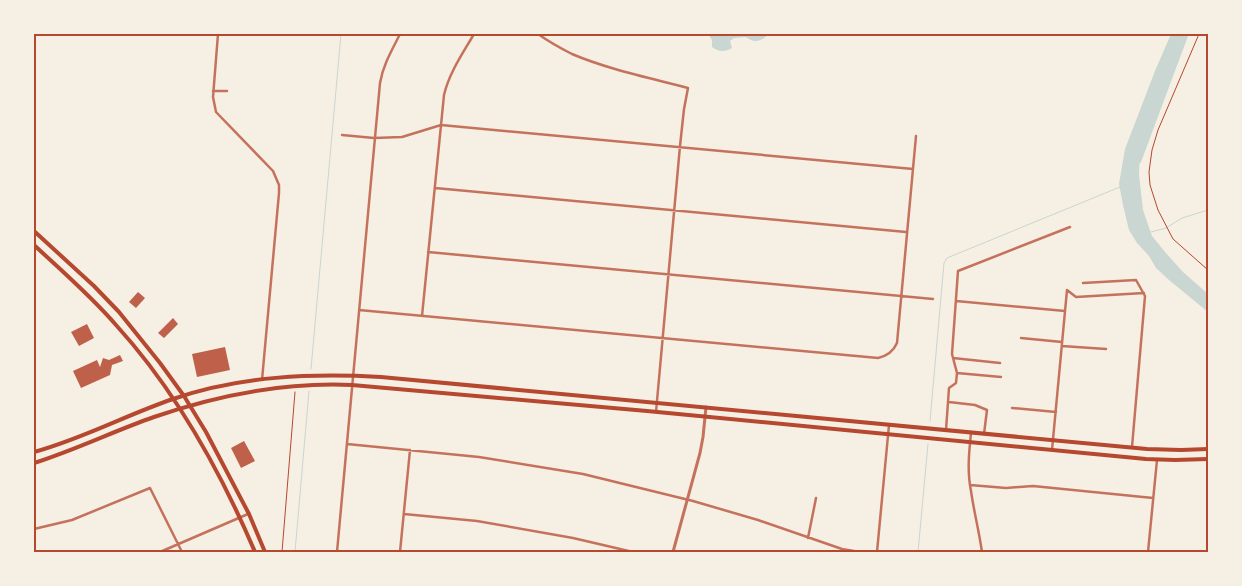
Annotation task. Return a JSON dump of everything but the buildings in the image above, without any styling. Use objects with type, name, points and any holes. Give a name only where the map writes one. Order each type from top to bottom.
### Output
[{"type":"main road","points":[[34,231],[94,286],[119,312],[184,396],[206,432],[249,514],[265,552]]},
{"type":"main road","points":[[41,237],[34,245],[85,292],[118,327],[134,345],[174,399],[216,470],[240,518],[254,552]]},
{"type":"main road","points":[[34,452],[184,396],[214,388],[262,380],[320,375],[449,384],[1166,450],[1208,449]]},
{"type":"main road","points":[[34,463],[153,417],[190,405],[238,393],[316,384],[448,393],[1156,460],[1208,459]]},
{"type":"main road","points":[[448,393],[449,384]]},
{"type":"main road","points":[[557,403],[558,394]]},
{"type":"main road","points":[[797,426],[798,416]]},
{"type":"main road","points":[[108,424],[112,434]]},
{"type":"main road","points":[[1119,456],[1120,446]]},
{"type":"main road","points":[[45,449],[48,458]]},
{"type":"main road","points":[[1195,450],[1196,460]]},
{"type":"street","points":[[218,34],[213,97],[216,112],[273,171],[279,185],[262,380]]},
{"type":"street","points":[[337,552],[374,138],[382,70],[400,34]]},
{"type":"street","points":[[422,316],[446,88],[457,63],[474,34]]},
{"type":"street","points":[[538,34],[570,53],[583,58],[688,88],[680,146],[656,412]]},
{"type":"street","points":[[214,91],[227,90]]},
{"type":"street","points":[[342,135],[374,138],[404,137],[441,124],[913,169]]},
{"type":"street","points":[[359,310],[878,358],[884,357],[893,350],[897,343],[916,136]]},
{"type":"street","points":[[435,188],[907,232]]},
{"type":"street","points":[[946,430],[949,388],[956,383],[957,373],[953,358],[958,271],[1070,227]]},
{"type":"street","points":[[428,252],[933,299]]},
{"type":"street","points":[[1083,284],[1136,280],[1145,296],[1132,447]]},
{"type":"street","points":[[1052,450],[1067,290],[1076,297],[1144,293]]},
{"type":"street","points":[[956,301],[1065,310]]},
{"type":"street","points":[[1021,338],[1062,342]]},
{"type":"street","points":[[1062,346],[1106,349]]},
{"type":"street","points":[[953,358],[1000,363]]},
{"type":"street","points":[[957,373],[1001,377]]},
{"type":"street","points":[[948,402],[975,405],[987,410],[984,434]]},
{"type":"street","points":[[672,552],[700,453],[706,407]]},
{"type":"street","points":[[1012,408],[1056,412]]},
{"type":"street","points":[[877,552],[889,425]]},
{"type":"street","points":[[971,432],[970,485],[982,552]]},
{"type":"street","points":[[347,444],[479,457],[583,474],[688,499],[758,520],[842,549],[860,552]]},
{"type":"street","points":[[400,552],[410,450]]},
{"type":"street","points":[[1148,552],[1156,460]]},
{"type":"street","points":[[970,485],[1006,488],[1033,486],[1153,498]]},
{"type":"street","points":[[34,529],[72,520],[150,488],[182,552]]},
{"type":"street","points":[[808,538],[816,498]]},
{"type":"street","points":[[160,552],[249,514]]},
{"type":"street","points":[[404,514],[477,521],[573,538],[633,552]]},
{"type":"path","points":[[1199,34],[1158,130],[1152,150],[1149,172],[1150,185],[1158,210],[1173,240],[1208,270]]},
{"type":"path","points":[[282,552],[295,392]]},
{"type":"shaded area","points":[[708,34],[769,34],[758,41],[746,37],[734,38],[730,41],[732,48],[722,51],[712,47],[712,40]]},
{"type":"shaded area","points":[[1171,34],[1187,34],[1159,93],[1140,149],[1139,175],[1143,210],[1152,236],[1183,272],[1208,294],[1208,312],[1156,268],[1149,256],[1137,243],[1129,230],[1119,184],[1125,149]]},
{"type":"waterway","points":[[311,369],[341,34]]},
{"type":"waterway","points":[[1137,160],[1184,34]]},
{"type":"waterway","points":[[930,421],[944,263],[947,258],[1120,187]]},
{"type":"waterway","points":[[1151,232],[1166,228],[1182,218],[1208,210]]},
{"type":"waterway","points":[[295,552],[309,391]]},
{"type":"waterway","points":[[918,552],[928,444]]}]
